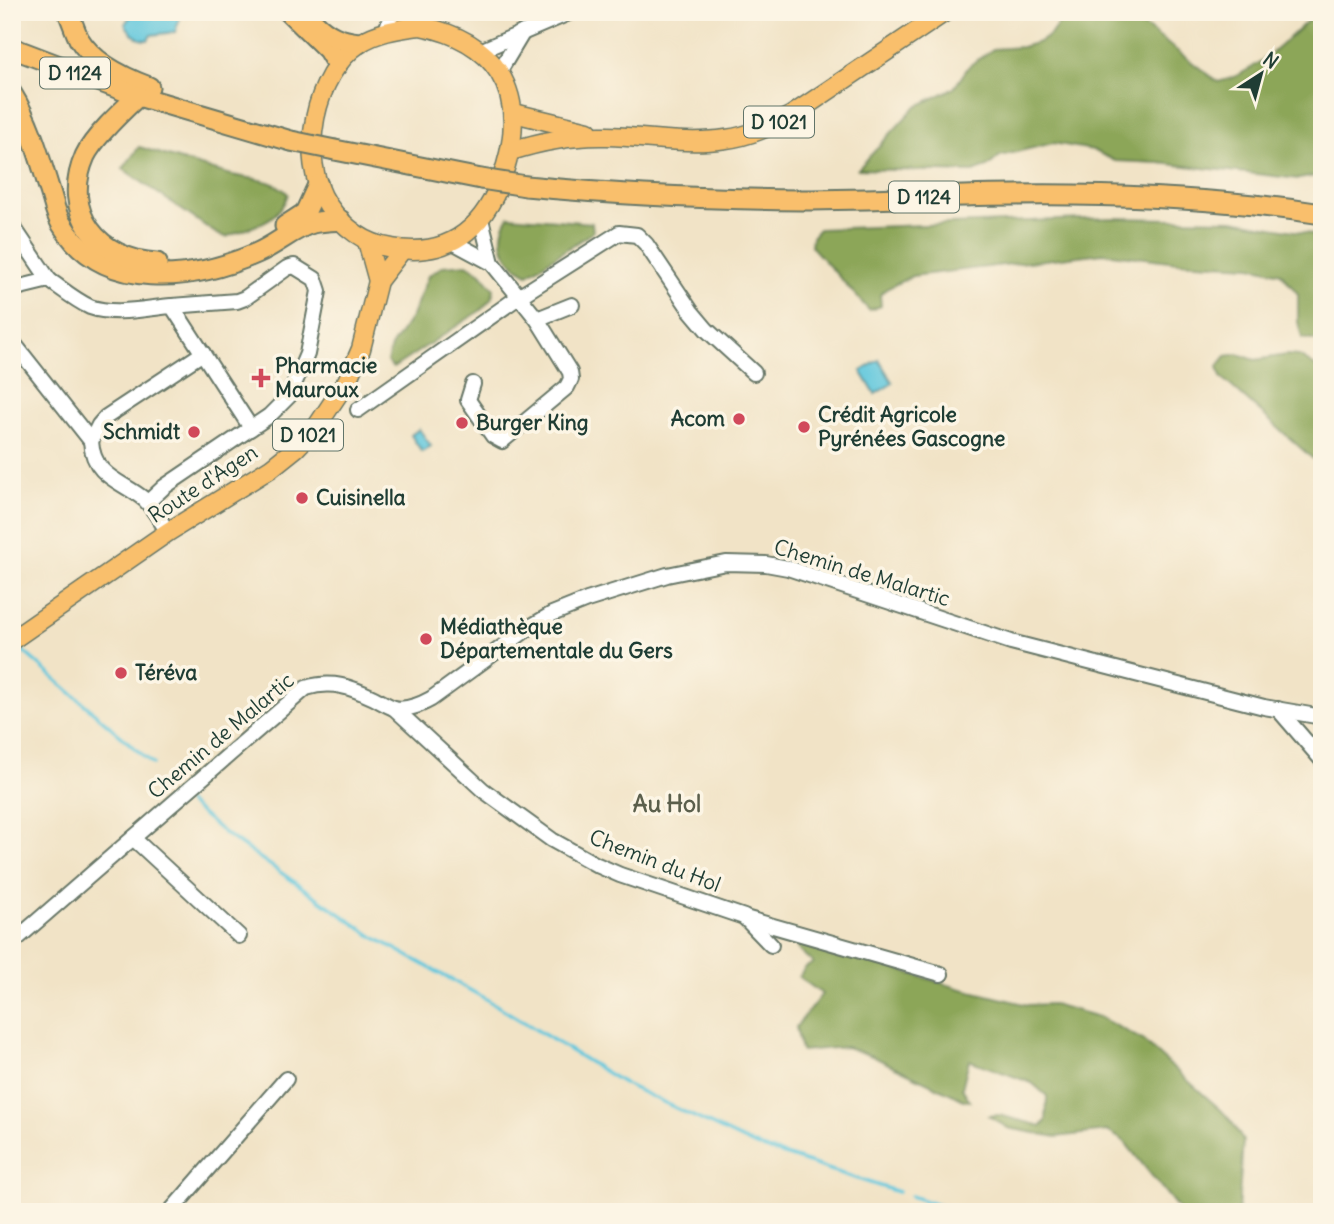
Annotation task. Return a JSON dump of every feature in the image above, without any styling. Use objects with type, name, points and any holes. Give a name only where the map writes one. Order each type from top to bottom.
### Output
[{"type":"highway","points":[[68,12],[80,41],[106,66],[130,80],[208,108],[229,124]]},
{"type":"highway","points":[[289,12],[328,50],[337,65]]},
{"type":"highway","points":[[303,12],[327,35],[359,43]]},
{"type":"highway","name":"D 1124","points":[[12,48],[138,96],[291,141],[526,186],[675,198],[804,200],[1071,195],[1205,201],[1322,214]]},
{"type":"highway","points":[[12,94],[25,117],[59,219],[72,240],[91,257],[113,268],[137,274],[190,273],[226,265],[258,253],[312,223],[340,220]]},
{"type":"highway","points":[[138,96],[86,153],[77,178],[76,195],[86,224],[94,235],[115,252],[144,262],[180,263],[218,256],[254,244],[304,213],[318,185]]},
{"type":"main road","name":"D 1021","points":[[510,151],[554,139],[605,136],[694,142],[727,139],[770,127],[945,12]]},
{"type":"main road","points":[[416,19],[466,40],[499,72],[514,113],[510,151],[497,194],[481,219],[451,241],[429,249],[402,250],[368,241],[340,220],[326,203],[318,185],[314,163],[313,126],[325,85],[337,65],[359,43],[416,19]]},
{"type":"main road","name":"D 1021","points":[[514,113],[605,136]]},
{"type":"main road","name":"Route d'Agen","points":[[368,241],[378,281]]},
{"type":"main road","name":"Route d'Agen","points":[[12,640],[168,532],[271,468],[317,426],[347,381],[361,349],[378,281],[402,250]]},
{"type":"street","points":[[386,30],[393,12]]},
{"type":"street","points":[[480,51],[571,12]]},
{"type":"street","points":[[499,72],[523,32]]},
{"type":"street","points":[[481,219],[492,263]]},
{"type":"street","points":[[12,225],[49,280],[75,299],[104,310],[237,301],[294,266],[315,279],[319,291],[307,355],[295,387],[280,408],[164,487],[148,502]]},
{"type":"street","points":[[358,410],[520,296],[611,236],[629,232],[637,235],[646,244],[707,330],[754,373]]},
{"type":"street","points":[[451,241],[492,263],[537,319],[570,372],[571,379],[567,387],[502,441],[496,439],[468,400],[473,384]]},
{"type":"street","points":[[12,289],[49,280]]},
{"type":"street","points":[[537,319],[572,305]]},
{"type":"street","points":[[172,306],[251,428]]},
{"type":"street","points":[[12,341],[91,442],[95,460],[107,475],[148,502],[168,532]]},
{"type":"street","points":[[91,442],[106,417],[202,353]]},
{"type":"street","name":"Chemin de Malartic","points":[[12,943],[306,688],[321,684],[352,687],[394,708],[414,707],[431,699],[530,627],[566,608],[667,575],[726,563],[766,564],[788,568],[1011,642],[1278,709],[1322,717]]},
{"type":"street","name":"Chemin du Hol","points":[[394,708],[483,790],[552,840],[620,875],[744,917],[771,945]]},
{"type":"street","points":[[1278,709],[1322,760]]},
{"type":"street","points":[[133,838],[239,936]]},
{"type":"street","points":[[744,917],[941,974]]},
{"type":"street","points":[[170,1212],[286,1079]]},
{"type":"green space","points":[[1067,12],[1126,12],[1218,82],[1232,78],[1258,63],[1317,12],[1322,12],[1322,175],[1299,179],[1159,163],[1115,161],[1093,150],[1053,143],[1000,156],[987,167],[973,172],[858,169],[915,107],[954,88],[969,66],[993,49],[1022,47],[1039,42],[1050,35]]},
{"type":"green space","points":[[139,147],[228,174],[268,182],[288,194],[284,204],[271,217],[226,237],[217,234],[123,169]]},
{"type":"green space","points":[[509,216],[592,223],[593,232],[528,274],[513,263],[504,249],[502,233]]},
{"type":"green space","points":[[1111,218],[1233,220],[1322,238],[1322,342],[1302,338],[1298,322],[1298,294],[1281,273],[1251,266],[1178,262],[1103,253],[912,276],[886,289],[880,295],[881,306],[869,310],[811,246],[812,237],[819,229]]},
{"type":"green space","points":[[467,264],[481,273],[494,289],[492,298],[481,310],[393,368],[387,362],[391,347],[412,316],[428,276],[443,266]]},
{"type":"green space","points":[[1238,354],[1255,360],[1299,356],[1322,370],[1322,467],[1221,377],[1218,366],[1226,356]]},
{"type":"green space","points":[[801,942],[809,942],[958,988],[1028,1005],[1053,1004],[1099,1017],[1141,1039],[1221,1110],[1243,1141],[1238,1212],[1181,1212],[1124,1141],[1107,1131],[1056,1137],[1008,1128],[989,1116],[999,1115],[1041,1126],[1046,1121],[1047,1096],[1032,1083],[969,1060],[962,1088],[970,1101],[872,1056],[846,1047],[801,1051],[796,1027],[822,994],[799,977],[805,968],[813,963],[797,948]]},
{"type":"water","points":[[133,12],[182,12],[175,32],[151,35],[148,40],[144,40],[132,33],[125,24]]},
{"type":"water","points":[[879,360],[893,383],[875,394],[861,371]]},
{"type":"water","points":[[419,429],[431,446],[422,452],[411,435]]},
{"type":"waterway","points":[[22,650],[153,764]]},
{"type":"waterway","points":[[187,802],[224,833],[372,936],[486,999],[625,1084],[754,1145],[898,1192]]},
{"type":"waterway","points":[[911,1196],[957,1212]]},
{"type":"place","name":"Pharmacie Mauroux","points":[[261,378]]},
{"type":"place","name":"Acom","points":[[739,419]]},
{"type":"place","name":"Burger King","points":[[462,423]]},
{"type":"place","name":"Crédit Agricole Pyrénées Gascogne","points":[[804,427]]},
{"type":"place","name":"Schmidt","points":[[194,432]]},
{"type":"place","name":"Cuisinella","points":[[302,498]]},
{"type":"place","name":"Médiathèque Départementale du Gers","points":[[426,639]]},
{"type":"place","name":"Téréva","points":[[121,673]]},
{"type":"district","name":"Au Hol","points":[[667,804]]}]
